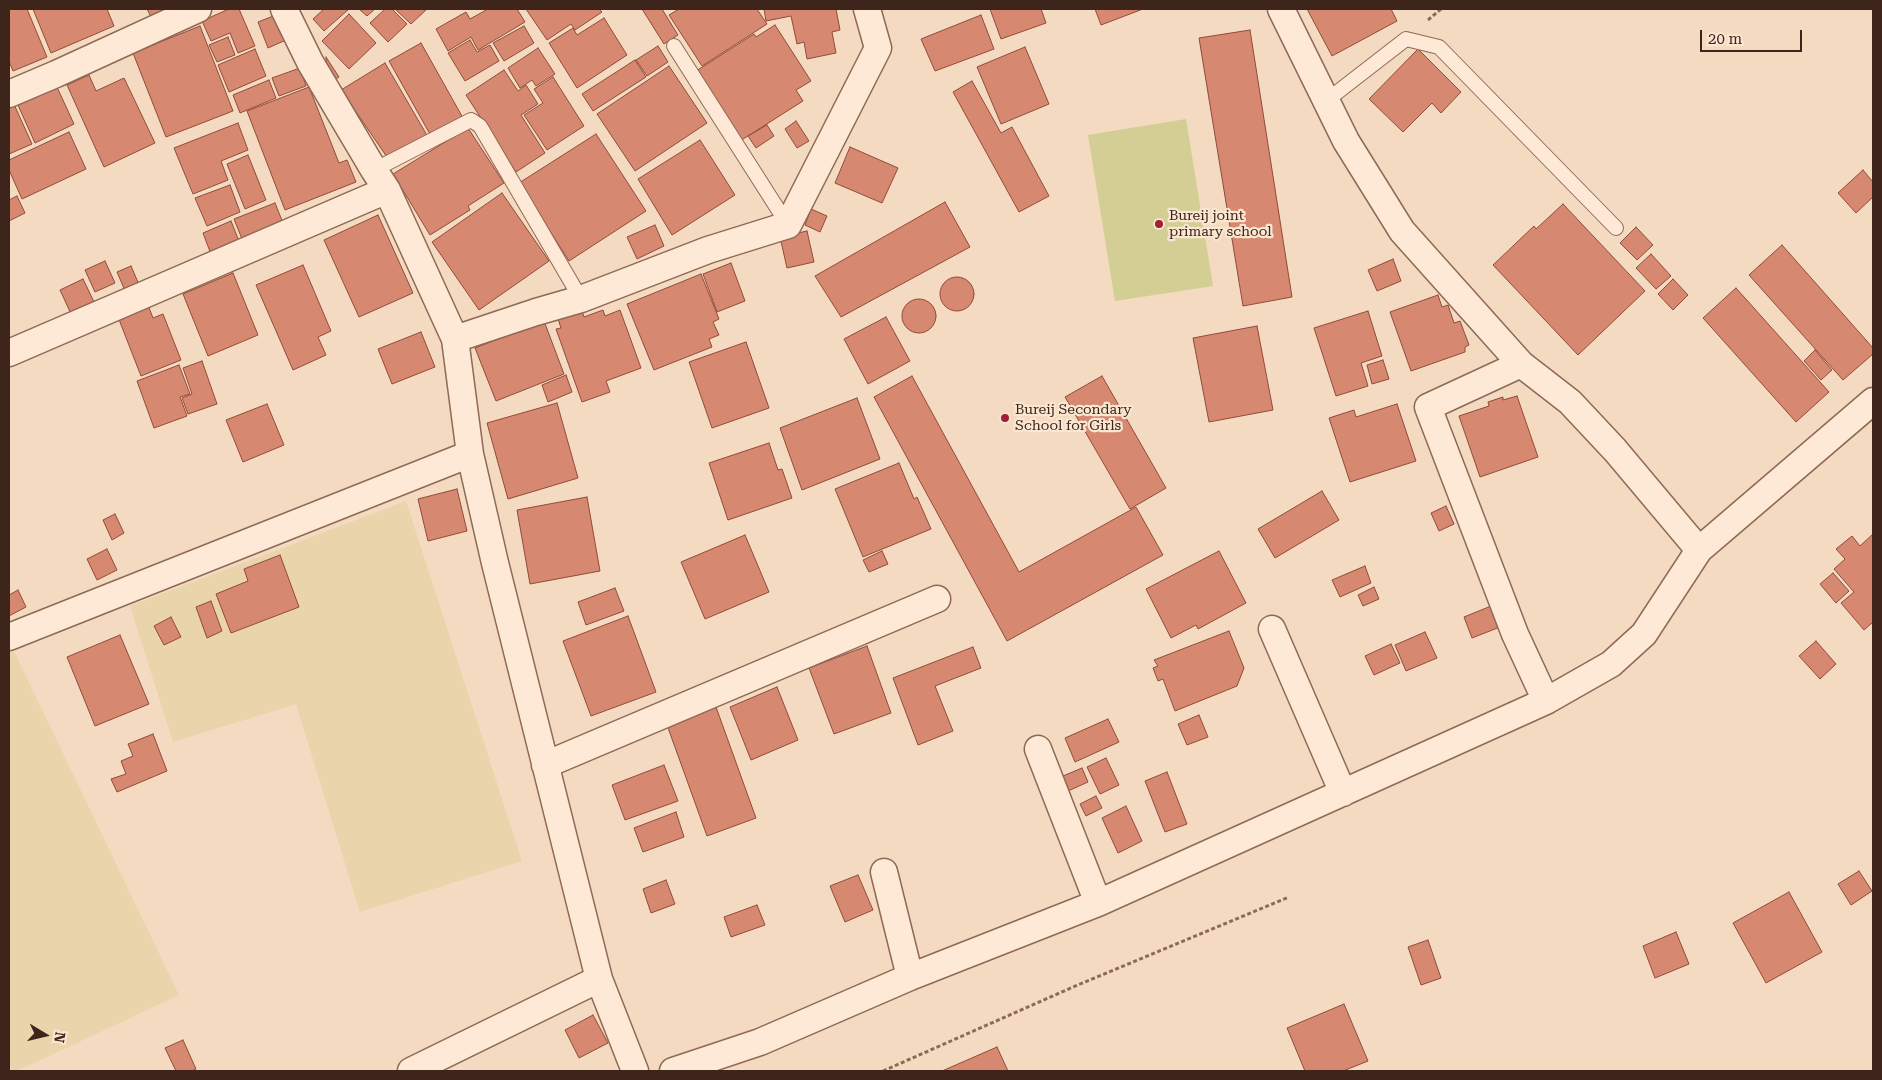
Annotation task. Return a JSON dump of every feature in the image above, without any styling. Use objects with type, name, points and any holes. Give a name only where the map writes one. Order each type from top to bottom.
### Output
[{"type":"street","points":[[9,94],[198,9]]},
{"type":"street","points":[[284,9],[310,62],[381,180],[455,339],[470,454],[545,765],[599,979],[635,1071]]},
{"type":"street","points":[[455,339],[581,299],[708,250],[788,225],[878,48],[867,9]]},
{"type":"street","points":[[1281,9],[1346,141],[1402,231],[1521,364],[1570,402],[1616,450],[1699,550]]},
{"type":"street","points":[[9,353],[381,180]]},
{"type":"street","points":[[1521,364],[1428,407],[1515,634],[1546,701]]},
{"type":"street","points":[[673,1071],[760,1042],[910,977],[1098,903],[1546,701],[1611,664],[1644,634],[1699,550],[1873,401]]},
{"type":"street","points":[[9,637],[470,454]]},
{"type":"street","points":[[545,765],[937,600]]},
{"type":"street","points":[[1272,629],[1343,793]]},
{"type":"street","points":[[1038,749],[1098,903]]},
{"type":"street","points":[[884,872],[910,977]]},
{"type":"street","points":[[411,1071],[599,979]]},
{"type":"lane","points":[[1326,100],[1406,39],[1439,47],[1616,228]]},
{"type":"lane","points":[[674,46],[788,225]]},
{"type":"lane","points":[[381,180],[471,120],[480,126],[581,299]]},
{"type":"path","points":[[883,1071],[1080,984],[1289,897]]},
{"type":"shaded area","points":[[1186,119],[1213,286],[1115,301],[1088,135]]},
{"type":"shaded area","points":[[406,501],[522,861],[360,912],[296,704],[173,742],[130,606]]},
{"type":"shaded area","points":[[10,643],[179,995],[17,1071],[9,1071]]},
{"type":"building","points":[[27,9],[47,57],[13,71],[9,61],[9,10]]},
{"type":"building","points":[[33,9],[107,9],[114,26],[51,53]]},
{"type":"building","points":[[147,9],[169,9],[151,17]]},
{"type":"building","points":[[229,9],[239,9],[255,46],[238,53],[230,33],[211,41],[202,21]]},
{"type":"building","points":[[324,9],[349,9],[324,31],[313,19]]},
{"type":"building","points":[[359,9],[375,9],[367,16]]},
{"type":"building","points":[[385,9],[392,9],[407,24],[388,42],[370,23]]},
{"type":"building","points":[[395,9],[427,9],[411,24]]},
{"type":"building","points":[[488,9],[517,9],[525,22],[478,50],[471,37],[448,51],[436,29],[466,12],[470,19]]},
{"type":"building","points":[[526,9],[599,9],[602,12],[575,30],[571,24],[547,40]]},
{"type":"building","points":[[642,9],[662,9],[678,35],[664,44]]},
{"type":"building","points":[[679,9],[757,9],[767,24],[702,66],[669,15]]},
{"type":"building","points":[[764,9],[836,9],[840,30],[832,32],[836,53],[807,59],[804,42],[797,44],[791,16],[766,21]]},
{"type":"building","points":[[990,9],[1041,9],[1046,23],[1001,39]]},
{"type":"building","points":[[1095,9],[1143,9],[1101,25]]},
{"type":"building","points":[[1307,9],[1391,9],[1397,21],[1332,56]]},
{"type":"building","points":[[349,14],[376,43],[349,69],[322,41]]},
{"type":"building","points":[[276,15],[286,40],[268,48],[258,22]]},
{"type":"building","points":[[981,15],[994,49],[935,71],[921,39]]},
{"type":"building","points":[[604,18],[627,55],[577,88],[549,43],[573,28],[577,35]]},
{"type":"building","points":[[775,25],[811,81],[796,90],[803,101],[740,141],[696,71],[754,34],[756,37]]},
{"type":"building","points":[[200,26],[233,111],[166,137],[133,53]]},
{"type":"building","points":[[524,26],[534,43],[504,61],[493,43]]},
{"type":"building","points":[[1250,30],[1292,297],[1243,306],[1199,38]]},
{"type":"building","points":[[228,37],[235,55],[217,62],[209,45]]},
{"type":"building","points":[[470,40],[477,52],[490,45],[499,61],[465,81],[448,53]]},
{"type":"building","points":[[421,43],[463,118],[431,136],[389,61]]},
{"type":"building","points":[[658,46],[668,62],[647,76],[636,60]]},
{"type":"building","points":[[1025,47],[1049,104],[1001,124],[977,67]]},
{"type":"building","points":[[538,48],[555,74],[536,86],[532,80],[520,88],[508,68]]},
{"type":"building","points":[[255,49],[266,76],[229,92],[218,65]]},
{"type":"building","points":[[1418,49],[1461,92],[1441,113],[1432,103],[1403,132],[1369,99]]},
{"type":"building","points":[[326,57],[339,77],[327,84]]},
{"type":"building","points":[[635,60],[646,77],[593,111],[582,94]]},
{"type":"building","points":[[385,63],[428,137],[389,160],[341,90]]},
{"type":"building","points":[[669,66],[707,123],[635,171],[597,114]]},
{"type":"building","points":[[300,68],[306,86],[279,96],[272,78]]},
{"type":"building","points":[[504,70],[518,91],[526,85],[538,104],[521,115],[545,153],[516,172],[466,95]]},
{"type":"building","points":[[89,75],[96,91],[124,78],[155,143],[104,167],[67,85]]},
{"type":"building","points":[[553,77],[584,126],[547,150],[524,115],[543,103],[534,89]]},
{"type":"building","points":[[269,80],[276,98],[240,113],[233,95]]},
{"type":"building","points":[[972,81],[1001,133],[1012,127],[1049,196],[1019,212],[953,92]]},
{"type":"building","points":[[56,85],[74,124],[35,143],[17,103]]},
{"type":"building","points":[[309,87],[339,163],[347,160],[356,182],[285,210],[247,111]]},
{"type":"building","points":[[13,102],[32,144],[9,154],[9,104]]},
{"type":"building","points":[[796,121],[809,141],[797,148],[785,129]]},
{"type":"building","points":[[238,123],[248,150],[221,161],[228,180],[193,194],[174,148]]},
{"type":"building","points":[[767,125],[774,136],[756,148],[748,136]]},
{"type":"building","points":[[468,128],[504,183],[468,206],[470,210],[430,235],[393,174]]},
{"type":"building","points":[[69,132],[86,169],[22,199],[9,170],[9,160]]},
{"type":"building","points":[[596,134],[646,211],[569,261],[519,183]]},
{"type":"building","points":[[700,140],[735,195],[672,235],[638,179]]},
{"type":"building","points":[[850,147],[898,168],[882,203],[835,183]]},
{"type":"building","points":[[248,155],[266,200],[245,209],[227,164]]},
{"type":"building","points":[[1863,170],[1873,182],[1873,197],[1856,213],[1838,193]]},
{"type":"building","points":[[230,185],[240,212],[207,226],[195,198]]},
{"type":"building","points":[[502,193],[549,261],[479,310],[432,242]]},
{"type":"building","points":[[17,196],[25,213],[9,221],[9,200]]},
{"type":"building","points":[[945,202],[970,247],[841,317],[815,276]]},
{"type":"building","points":[[275,203],[285,228],[244,244],[234,219]]},
{"type":"building","points":[[1563,204],[1645,291],[1578,355],[1493,265],[1534,226],[1536,229]]},
{"type":"building","points":[[811,209],[827,216],[820,232],[805,225]]},
{"type":"building","points":[[378,215],[413,293],[359,317],[324,240]]},
{"type":"building","points":[[231,221],[241,246],[212,257],[203,233]]},
{"type":"building","points":[[655,225],[664,246],[637,259],[627,237]]},
{"type":"building","points":[[1636,227],[1653,245],[1637,260],[1620,243]]},
{"type":"building","points":[[807,231],[814,262],[787,268],[780,237]]},
{"type":"building","points":[[1782,245],[1873,348],[1873,354],[1843,380],[1749,275]]},
{"type":"building","points":[[1651,254],[1671,276],[1656,289],[1636,268]]},
{"type":"building","points":[[1393,259],[1401,281],[1377,291],[1368,270]]},
{"type":"building","points":[[105,261],[115,283],[95,292],[85,270]]},
{"type":"building","points":[[731,263],[745,301],[717,312],[703,274]]},
{"type":"building","points":[[303,265],[331,331],[318,337],[326,355],[293,370],[256,285]]},
{"type":"building","points":[[131,266],[140,287],[126,293],[117,272]]},
{"type":"building","points":[[233,273],[258,335],[208,356],[183,294]]},
{"type":"building","points":[[701,274],[719,319],[713,322],[719,335],[709,339],[712,347],[654,370],[627,304]]},
{"type":"building","points":[[957,277],[964,278],[969,282],[973,287],[973,301],[969,306],[964,310],[957,311],[950,310],[945,306],[941,301],[940,294],[941,287],[945,282],[950,278]]},
{"type":"building","points":[[83,279],[95,304],[72,316],[60,290]]},
{"type":"building","points":[[1673,279],[1688,295],[1673,310],[1658,294]]},
{"type":"building","points":[[1736,288],[1829,392],[1796,422],[1703,318]]},
{"type":"building","points":[[1438,295],[1442,307],[1448,305],[1454,323],[1460,321],[1469,345],[1465,347],[1465,352],[1411,371],[1390,312]]},
{"type":"building","points":[[919,299],[926,300],[931,304],[935,309],[935,323],[931,328],[926,332],[919,333],[912,332],[907,328],[903,323],[902,316],[903,309],[907,304],[912,300]]},
{"type":"building","points":[[148,305],[153,318],[163,314],[181,360],[141,376],[118,317]]},
{"type":"building","points":[[581,308],[584,317],[603,310],[605,316],[620,310],[641,368],[606,381],[610,392],[582,402],[556,329],[561,328],[557,316]]},
{"type":"building","points":[[1368,311],[1382,356],[1361,363],[1368,386],[1336,396],[1314,328]]},
{"type":"building","points":[[886,317],[910,361],[868,384],[844,339]]},
{"type":"building","points":[[544,321],[564,374],[496,401],[475,348]]},
{"type":"building","points":[[1257,326],[1273,410],[1209,422],[1193,338]]},
{"type":"building","points":[[421,332],[435,367],[392,384],[378,349]]},
{"type":"building","points":[[746,342],[769,408],[712,428],[689,362]]},
{"type":"building","points":[[1815,350],[1832,370],[1821,380],[1804,361]]},
{"type":"building","points":[[1383,360],[1389,379],[1372,384],[1367,365]]},
{"type":"building","points":[[202,361],[217,404],[188,414],[182,398],[192,394],[183,368]]},
{"type":"building","points":[[179,365],[190,394],[180,397],[187,416],[154,428],[137,381]]},
{"type":"building","points":[[566,375],[572,392],[548,402],[542,385]]},
{"type":"building","points":[[912,376],[1019,572],[1136,507],[1163,555],[1007,641],[874,397]]},
{"type":"building","points":[[1102,376],[1166,488],[1130,509],[1065,397]]},
{"type":"building","points":[[1517,396],[1538,457],[1480,477],[1459,416],[1489,406],[1488,402],[1503,397],[1503,400]]},
{"type":"building","points":[[857,398],[880,459],[802,490],[780,428]]},
{"type":"building","points":[[557,403],[578,478],[508,499],[487,423]]},
{"type":"building","points":[[267,404],[284,445],[243,462],[226,420]]},
{"type":"building","points":[[1397,404],[1416,461],[1350,482],[1329,418],[1354,410],[1356,417]]},
{"type":"building","points":[[769,443],[778,470],[782,469],[792,498],[728,520],[709,463]]},
{"type":"building","points":[[899,463],[914,499],[917,497],[931,529],[863,557],[835,489]]},
{"type":"building","points":[[457,489],[467,531],[428,541],[418,499]]},
{"type":"building","points":[[1322,491],[1339,520],[1275,558],[1258,529]]},
{"type":"building","points":[[587,497],[600,571],[530,584],[517,510]]},
{"type":"building","points":[[1446,506],[1454,524],[1439,531],[1431,513]]},
{"type":"building","points":[[115,514],[124,533],[112,540],[103,520]]},
{"type":"building","points":[[1873,534],[1873,622],[1864,630],[1841,603],[1854,592],[1834,569],[1845,559],[1836,549],[1852,536],[1860,546]]},
{"type":"building","points":[[745,535],[769,592],[705,619],[681,562]]},
{"type":"building","points":[[107,549],[117,570],[97,580],[87,559]]},
{"type":"building","points":[[882,551],[888,564],[869,572],[863,560]]},
{"type":"building","points":[[1219,551],[1246,603],[1198,629],[1196,625],[1171,638],[1146,589]]},
{"type":"building","points":[[280,555],[299,607],[231,633],[216,594],[248,581],[244,569]]},
{"type":"building","points":[[1365,566],[1371,583],[1340,597],[1332,580]]},
{"type":"building","points":[[1833,573],[1849,591],[1836,603],[1820,584]]},
{"type":"building","points":[[1374,587],[1379,599],[1363,606],[1358,595]]},
{"type":"building","points":[[615,588],[624,611],[586,625],[578,602]]},
{"type":"building","points":[[18,590],[26,607],[9,616],[9,595]]},
{"type":"building","points":[[211,601],[222,631],[207,638],[196,607]]},
{"type":"building","points":[[1491,606],[1500,627],[1472,638],[1464,617]]},
{"type":"building","points":[[628,616],[656,692],[591,716],[563,641]]},
{"type":"building","points":[[171,617],[181,637],[164,645],[154,626]]},
{"type":"building","points":[[1229,631],[1244,668],[1237,686],[1175,711],[1163,679],[1158,681],[1153,668],[1158,666],[1154,660]]},
{"type":"building","points":[[1425,632],[1437,658],[1406,671],[1395,645]]},
{"type":"building","points":[[120,635],[149,704],[95,726],[67,657]]},
{"type":"building","points":[[1816,641],[1836,664],[1820,679],[1799,656]]},
{"type":"building","points":[[1391,644],[1400,663],[1374,675],[1365,656]]},
{"type":"building","points":[[867,646],[891,713],[834,734],[809,668]]},
{"type":"building","points":[[973,647],[981,668],[935,686],[953,731],[918,745],[893,678]]},
{"type":"building","points":[[777,687],[798,740],[751,760],[730,707]]},
{"type":"building","points":[[716,707],[756,818],[707,836],[667,725]]},
{"type":"building","points":[[1199,715],[1208,737],[1187,745],[1178,724]]},
{"type":"building","points":[[1108,719],[1119,742],[1075,762],[1065,738]]},
{"type":"building","points":[[153,734],[167,771],[117,792],[111,779],[126,774],[121,761],[133,756],[128,744]]},
{"type":"building","points":[[1106,758],[1119,785],[1100,794],[1087,767]]},
{"type":"building","points":[[664,765],[678,801],[625,820],[612,785]]},
{"type":"building","points":[[1082,768],[1088,782],[1068,791],[1063,776]]},
{"type":"building","points":[[1167,772],[1187,824],[1165,832],[1145,781]]},
{"type":"building","points":[[1096,796],[1102,808],[1086,816],[1080,804]]},
{"type":"building","points":[[1126,806],[1142,841],[1118,853],[1102,818]]},
{"type":"building","points":[[676,812],[684,837],[643,852],[634,828]]},
{"type":"building","points":[[1859,871],[1872,891],[1851,905],[1838,884]]},
{"type":"building","points":[[858,875],[873,910],[845,922],[830,886]]},
{"type":"building","points":[[666,880],[675,904],[651,913],[643,889]]},
{"type":"building","points":[[1789,892],[1822,952],[1766,983],[1733,923]]},
{"type":"building","points":[[757,905],[765,925],[731,937],[724,917]]},
{"type":"building","points":[[1676,932],[1689,964],[1655,978],[1643,946]]},
{"type":"building","points":[[1428,940],[1441,978],[1421,985],[1408,947]]},
{"type":"building","points":[[1344,1004],[1368,1061],[1343,1071],[1305,1071],[1287,1028]]},
{"type":"building","points":[[593,1015],[608,1043],[579,1058],[565,1030]]},
{"type":"building","points":[[183,1040],[196,1069],[192,1071],[176,1071],[165,1048]]},
{"type":"building","points":[[997,1047],[1008,1071],[942,1071]]},
{"type":"place","name":"Bureij joint primary school","points":[[1159,224]]},
{"type":"place","name":"Bureij Secondary School for Girls","points":[[1005,418]]}]
